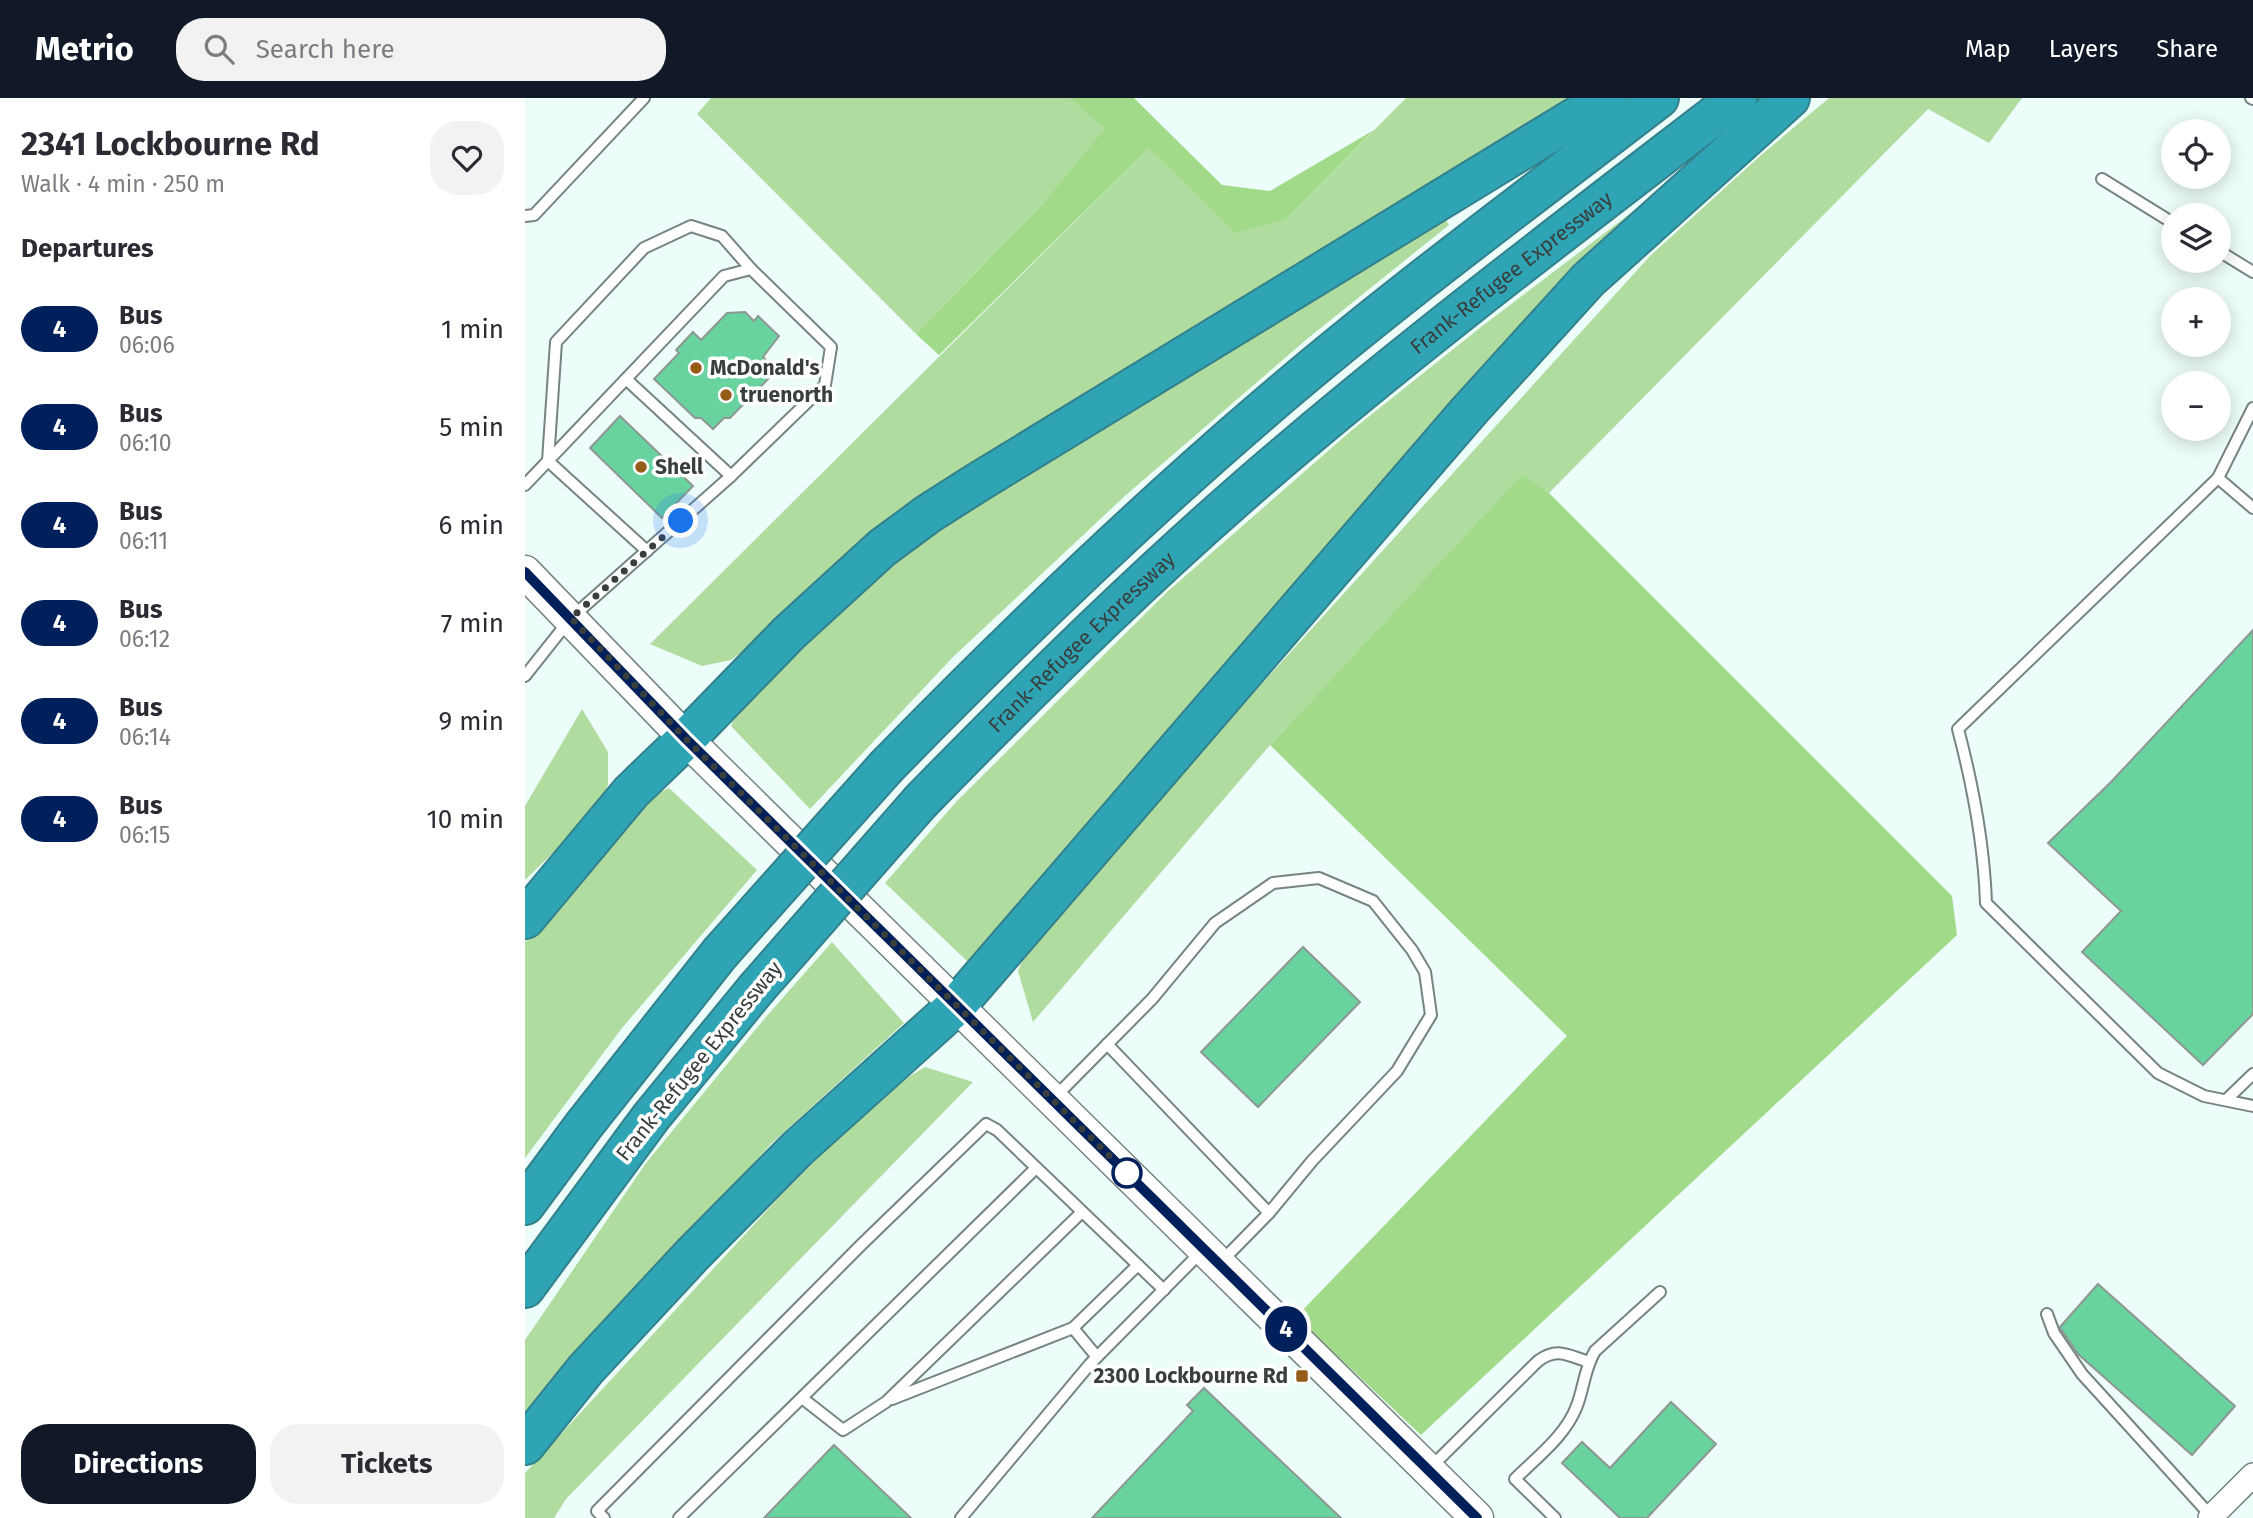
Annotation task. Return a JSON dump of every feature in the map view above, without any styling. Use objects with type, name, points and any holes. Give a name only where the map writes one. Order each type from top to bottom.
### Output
[{"type":"highway","points":[[525,919],[631,792],[789,634],[882,548],[928,514],[1607,98]]},
{"type":"highway","points":[[525,1205],[584,1125],[720,953],[886,767],[1115,539],[1362,327],[1659,98]]},
{"type":"highway","name":"Frank-Refugee Expressway","points":[[525,1288],[651,1117],[756,989],[921,801],[1060,659],[1284,456],[1434,333],[1737,98]]},
{"type":"highway","points":[[525,1445],[586,1369],[693,1254],[798,1148],[957,1005],[1433,453],[1588,280],[1790,98]]},
{"type":"main road","points":[[525,572],[686,739],[1477,1518]]},
{"type":"street","points":[[2211,1517],[2253,1475]]},
{"type":"lane","points":[[525,216],[534,215],[644,98]]},
{"type":"lane","points":[[2102,179],[2161,216]]},
{"type":"lane","points":[[525,676],[571,618],[731,476],[825,385],[831,347],[751,269],[722,236],[691,226],[644,248],[556,342],[548,461]]},
{"type":"lane","points":[[2231,258],[2253,272]]},
{"type":"lane","points":[[525,485],[724,276],[751,269]]},
{"type":"lane","points":[[626,379],[731,476]]},
{"type":"lane","points":[[2253,408],[2218,478],[1958,729],[1971,778],[1985,866],[1986,903],[2158,1073],[2204,1096],[2253,1106]]},
{"type":"lane","points":[[548,461],[647,551]]},
{"type":"lane","points":[[2218,478],[2253,508]]},
{"type":"lane","points":[[961,1518],[1097,1357],[1164,1290],[1269,1213],[1313,1161],[1397,1071],[1431,1015],[1425,972],[1412,950],[1373,901],[1319,878],[1273,883],[1215,923],[1152,999],[1053,1100]]},
{"type":"lane","points":[[1107,1044],[1269,1213]]},
{"type":"lane","points":[[2226,1100],[2253,1074]]},
{"type":"lane","points":[[604,1518],[597,1511],[861,1245],[986,1124],[997,1130],[1164,1290]]},
{"type":"lane","points":[[679,1518],[1036,1168]]},
{"type":"lane","points":[[802,1398],[843,1430],[886,1402],[1082,1212]]},
{"type":"lane","points":[[886,1402],[1073,1328],[1138,1265]]},
{"type":"lane","points":[[1555,1518],[1515,1479],[1567,1426],[1576,1410],[1589,1362],[1595,1351],[1660,1292]]},
{"type":"lane","points":[[2047,1314],[2055,1333],[2082,1374],[2211,1517]]},
{"type":"lane","points":[[1073,1328],[1097,1357]]},
{"type":"lane","points":[[1428,1470],[1549,1353],[1556,1352],[1589,1362]]},
{"type":"green space","points":[[711,98],[1070,98],[1106,129],[1042,204],[916,334],[697,114]]},
{"type":"green space","points":[[1070,98],[1134,98],[1222,185],[1270,191],[1374,130],[1286,219],[1235,233],[1149,148],[939,355],[916,334],[1042,204],[1105,129]]},
{"type":"green space","points":[[1406,98],[1575,98],[772,629],[731,660],[702,666],[650,644],[1149,148],[1286,219]]},
{"type":"green space","points":[[1829,98],[2022,98],[1989,143],[1928,109],[1549,493],[1522,476],[1270,745],[1033,1022],[1018,971],[1032,937],[1650,256],[1760,156]]},
{"type":"green space","points":[[1648,200],[1657,200],[987,954],[967,961],[885,883],[956,802],[1167,592],[1352,430],[1481,327]]},
{"type":"green space","points":[[1444,217],[1449,225],[1307,339],[1126,495],[953,657],[810,809],[731,726],[735,716],[814,633],[920,543],[1008,483]]},
{"type":"green space","points":[[1522,475],[1549,493],[1952,896],[1957,935],[1421,1435],[1296,1317],[1567,1036],[1270,745]]},
{"type":"green space","points":[[582,709],[608,752],[608,785],[598,809],[525,880],[525,806]]},
{"type":"green space","points":[[669,788],[757,870],[622,1028],[525,1158],[525,942],[641,800]]},
{"type":"green space","points":[[832,942],[904,1023],[771,1144],[659,1268],[525,1428],[525,1340],[646,1163],[765,1018]]},
{"type":"green space","points":[[925,1067],[973,1082],[566,1499],[554,1518],[525,1518],[525,1473],[784,1192],[882,1093]]},
{"type":"building","points":[[745,312],[754,321],[758,316],[779,336],[763,357],[773,367],[767,373],[770,377],[730,418],[724,418],[713,429],[701,418],[695,418],[654,379],[679,353],[676,350],[693,332],[701,340],[727,313]]},
{"type":"building","name":"Shell","points":[[620,416],[693,486],[662,518],[590,448]]},
{"type":"building","points":[[2253,630],[2253,1014],[2203,1065],[2082,952],[2121,911],[2048,843],[2111,782]]},
{"type":"building","points":[[1303,947],[1360,1002],[1258,1107],[1201,1052]]},
{"type":"building","points":[[2098,1284],[2235,1406],[2192,1455],[2078,1354],[2061,1329]]},
{"type":"building","points":[[1204,1388],[1341,1518],[1092,1518],[1193,1411],[1187,1405]]},
{"type":"building","points":[[1671,1402],[1716,1444],[1647,1518],[1620,1518],[1562,1463],[1582,1442],[1610,1468]]},
{"type":"building","points":[[834,1445],[911,1518],[764,1518]]},
{"type":"bus line","name":"4","points":[[525,572],[686,739],[1477,1518]]},
{"type":"place","name":"McDonald's","points":[[696,368]]},
{"type":"place","name":"truenorth","points":[[726,395]]},
{"type":"place","name":"Shell","points":[[641,467]]},
{"type":"place","name":"2300 Lockbourne Rd","points":[[1302,1376]]},
{"type":"route","points":[[681,521],[571,618],[686,739],[1131,1177],[1127,1173]]}]
